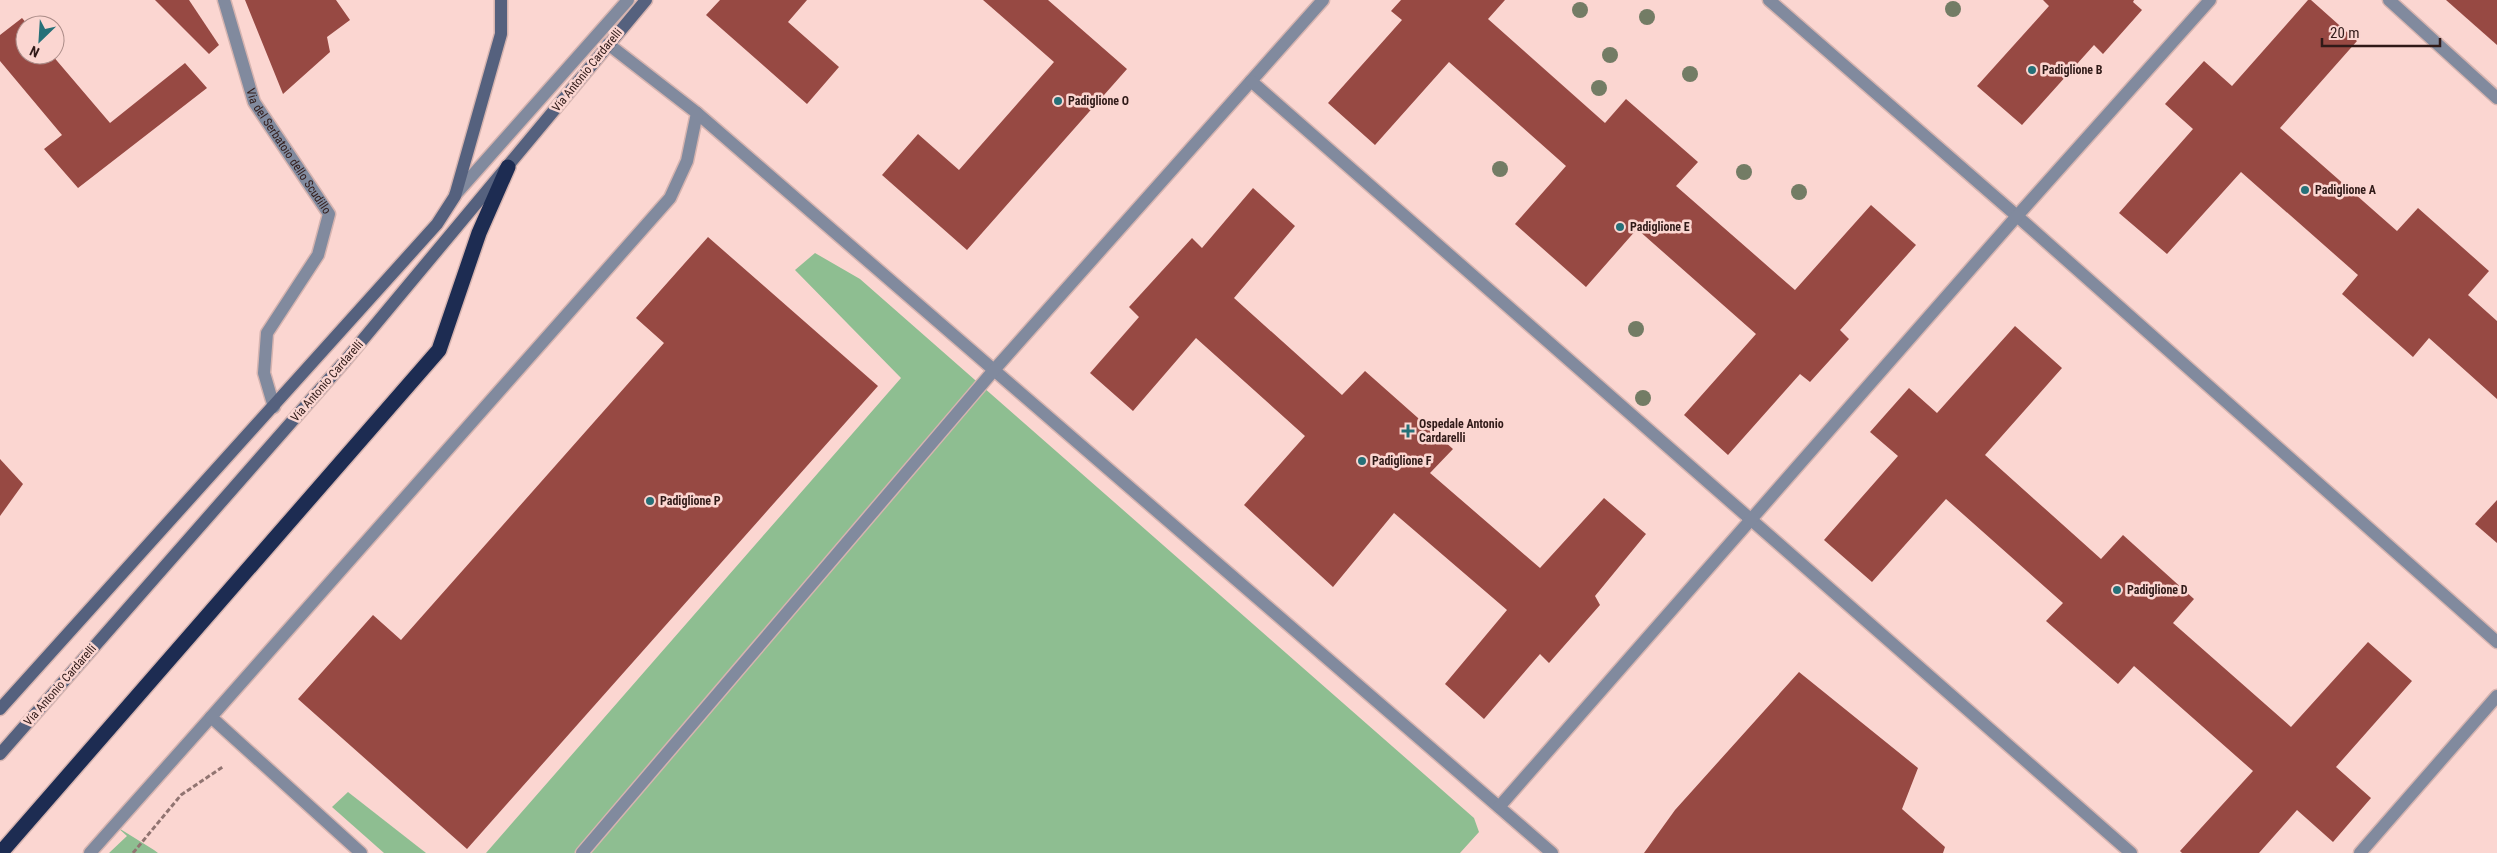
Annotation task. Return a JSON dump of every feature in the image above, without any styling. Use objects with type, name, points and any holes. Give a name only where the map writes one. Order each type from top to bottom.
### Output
[{"type":"highway","points":[[4,849],[439,350],[479,233],[508,167]]},
{"type":"main road","name":"Via Antonio Cardarelli","points":[[0,709],[437,224],[455,196],[501,34],[501,0]]},
{"type":"main road","name":"Via Antonio Cardarelli","points":[[0,754],[345,362],[646,0]]},
{"type":"street","name":"Via del Serbatoio dello Scudillo","points":[[224,0],[254,102],[329,214],[318,255],[267,332],[264,373],[274,407]]},
{"type":"street","points":[[455,196],[628,0]]},
{"type":"street","points":[[582,853],[994,370],[1323,0]]},
{"type":"street","points":[[1769,0],[2017,216],[2497,642]]},
{"type":"street","points":[[1499,807],[1750,519],[2210,0]]},
{"type":"street","points":[[2389,0],[2497,98]]},
{"type":"street","points":[[608,44],[697,113],[1552,853]]},
{"type":"street","points":[[1251,81],[2131,853]]},
{"type":"street","points":[[90,853],[670,198],[687,161],[697,113]]},
{"type":"street","points":[[2360,853],[2497,696]]},
{"type":"street","points":[[211,716],[248,752],[361,853]]},
{"type":"path","points":[[133,853],[181,795],[248,752]]},
{"type":"green space","points":[[815,253],[860,279],[1474,818],[1479,832],[1460,853],[486,853],[901,378],[795,270]]},
{"type":"green space","points":[[348,792],[426,853],[384,853],[332,807]]},
{"type":"green space","points":[[117,827],[158,853],[109,853],[127,836]]},
{"type":"building","points":[[155,0],[189,0],[219,45],[209,54]]},
{"type":"building","points":[[245,0],[336,0],[350,20],[327,37],[330,52],[283,94]]},
{"type":"building","points":[[720,0],[807,0],[788,22],[839,67],[807,104],[706,15]]},
{"type":"building","name":"Padiglione O","points":[[983,0],[1048,0],[1127,69],[967,250],[882,175],[918,134],[959,170],[1054,62]]},
{"type":"building","name":"Padiglione E","points":[[1401,0],[1505,0],[1488,19],[1605,123],[1626,99],[1698,162],[1676,186],[1795,290],[1871,205],[1916,245],[1840,330],[1849,339],[1810,382],[1800,374],[1728,455],[1684,415],[1756,334],[1637,229],[1586,287],[1515,224],[1566,166],[1449,62],[1375,145],[1328,103],[1402,20],[1391,11]]},
{"type":"building","name":"Padiglione B","points":[[2043,0],[2134,0],[2133,2],[2142,10],[2103,54],[2094,45],[2022,125],[1977,86],[2049,6]]},
{"type":"building","name":"Padiglione A","points":[[2308,0],[2311,0],[2357,41],[2280,128],[2397,231],[2418,208],[2489,271],[2468,295],[2497,321],[2497,399],[2429,338],[2413,357],[2342,294],[2358,275],[2241,172],[2167,254],[2119,213],[2193,129],[2165,104],[2204,61],[2232,86]]},
{"type":"building","points":[[2446,0],[2497,0],[2497,45]]},
{"type":"building","points":[[15,23],[15,65],[61,65],[110,123],[185,63],[207,88],[78,188],[44,149],[62,135],[0,61],[0,35]]},
{"type":"building","name":"Padiglione F","points":[[1253,188],[1295,226],[1234,298],[1342,395],[1365,371],[1453,449],[1430,473],[1540,568],[1604,498],[1646,534],[1595,596],[1600,605],[1549,663],[1540,654],[1484,719],[1445,684],[1507,610],[1394,513],[1333,587],[1244,505],[1305,436],[1196,338],[1133,411],[1090,373],[1139,317],[1129,307],[1192,238],[1202,248]]},
{"type":"building","name":"Padiglione P","points":[[708,237],[878,386],[467,849],[298,699],[373,615],[401,640],[664,343],[636,318]]},
{"type":"building","name":"Padiglione D","points":[[2015,326],[2062,368],[1985,455],[2101,559],[2123,535],[2194,599],[2173,623],[2291,727],[2368,642],[2412,681],[2336,767],[2371,798],[2333,842],[2297,810],[2259,853],[2182,853],[2180,851],[2253,771],[2134,666],[2118,684],[2046,621],[2063,603],[1946,499],[1872,582],[1824,540],[1898,456],[1870,432],[1909,388],[1937,413]]},
{"type":"building","points":[[0,459],[23,484],[0,516]]},
{"type":"building","points":[[2497,500],[2497,543],[2475,524]]},
{"type":"building","points":[[1799,672],[1918,768],[1902,809],[1945,847],[1943,853],[1644,853],[1675,810]]},
{"type":"place","name":"Padiglione B","points":[[2032,70]]},
{"type":"place","name":"Padiglione O","points":[[1058,101]]},
{"type":"place","name":"Padiglione A","points":[[2305,190]]},
{"type":"place","name":"Padiglione E","points":[[1620,227]]},
{"type":"place","name":"Ospedale Antonio Cardarelli","points":[[1408,431]]},
{"type":"place","name":"Padiglione F","points":[[1362,461]]},
{"type":"place","name":"Padiglione P","points":[[650,501]]},
{"type":"place","name":"Padiglione D","points":[[2117,590]]}]
